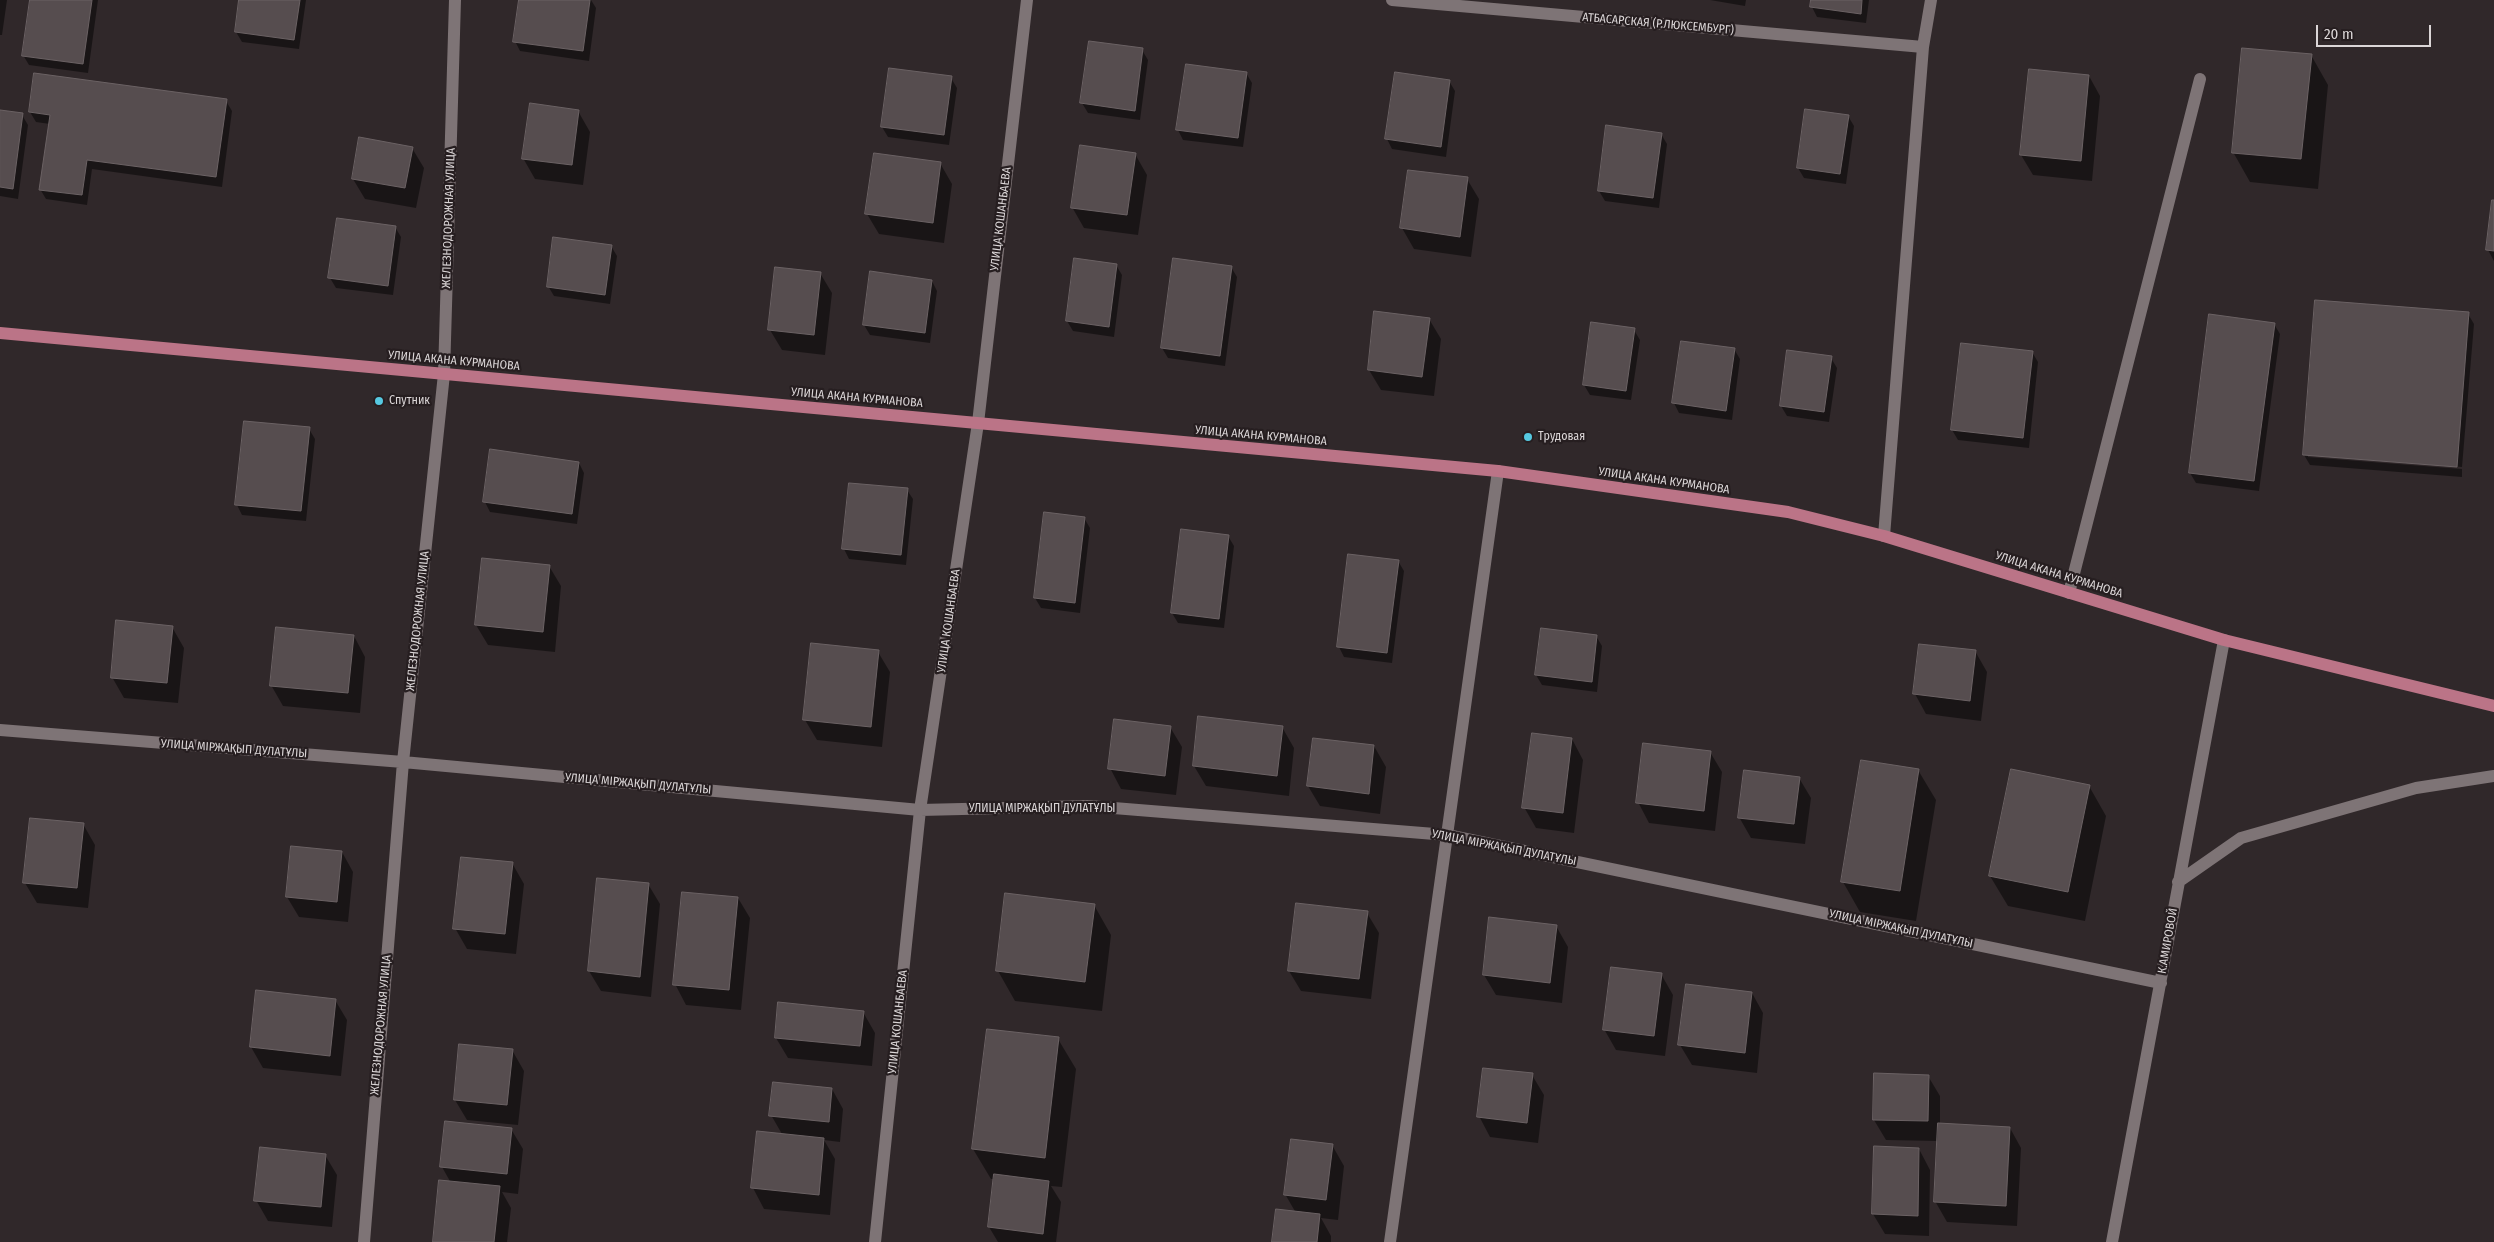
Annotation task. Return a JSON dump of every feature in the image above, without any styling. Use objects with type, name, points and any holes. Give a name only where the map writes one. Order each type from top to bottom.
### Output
[{"type":"main road","name":"УЛИЦА АКАНА КУРМАНОВА","points":[[0,333],[1498,471],[1788,512],[1884,536],[2224,640],[2494,706]]},
{"type":"street","name":"ЖЕЛЕЗНОДОРОЖНАЯ УЛИЦА","points":[[364,1242],[402,762],[444,374],[455,0]]},
{"type":"street","name":"УЛИЦА КОШАНБАЕВА","points":[[875,1242],[920,810],[978,423],[1027,0]]},
{"type":"street","name":"АТБАСАРСКАЯ (Р.ЛЮКСЕМБУРГ)","points":[[1392,0],[1924,47]]},
{"type":"street","points":[[1884,536],[1924,47],[1930,0]]},
{"type":"street","points":[[2069,592],[2200,78]]},
{"type":"street","points":[[1390,1242],[1498,471]]},
{"type":"street","name":"К.АМИРОВОЙ","points":[[2112,1242],[2224,640]]},
{"type":"street","name":"УЛИЦА МІРЖАҚЫП ДУЛАТҰЛЫ","points":[[0,730],[402,762],[920,810],[1089,806],[1447,835],[2160,983]]},
{"type":"street","points":[[2178,882],[2241,838],[2416,788],[2494,776]]},
{"type":"building","points":[[30,0],[92,0],[83,64],[22,56]]},
{"type":"building","points":[[239,0],[300,0],[294,40],[235,32]]},
{"type":"building","points":[[519,0],[590,0],[583,51],[513,42]]},
{"type":"building","points":[[1811,0],[1862,0],[1861,14],[1810,7]]},
{"type":"building","points":[[1089,41],[1143,48],[1135,111],[1080,103]]},
{"type":"building","points":[[2242,48],[2312,54],[2301,159],[2232,153]]},
{"type":"building","points":[[1186,64],[1247,72],[1238,138],[1176,130]]},
{"type":"building","points":[[889,68],[952,76],[944,135],[881,127]]},
{"type":"building","points":[[2029,69],[2089,75],[2081,161],[2020,155]]},
{"type":"building","points":[[1395,72],[1450,80],[1441,147],[1385,139]]},
{"type":"building","points":[[34,73],[227,99],[216,177],[87,160],[82,195],[39,190],[50,115],[29,112]]},
{"type":"building","points":[[530,103],[579,110],[572,165],[522,159]]},
{"type":"building","points":[[1805,109],[1849,115],[1840,174],[1797,168]]},
{"type":"building","points":[[0,110],[23,113],[13,189],[0,187]]},
{"type":"building","points":[[1606,125],[1662,133],[1653,198],[1598,191]]},
{"type":"building","points":[[359,137],[413,147],[405,188],[352,179]]},
{"type":"building","points":[[1080,145],[1136,153],[1127,215],[1071,208]]},
{"type":"building","points":[[874,153],[941,162],[933,223],[865,214]]},
{"type":"building","points":[[1408,170],[1468,177],[1460,237],[1400,228]]},
{"type":"building","points":[[2492,200],[2494,200],[2494,251],[2486,250]]},
{"type":"building","points":[[337,218],[396,226],[388,286],[328,278]]},
{"type":"building","points":[[553,237],[612,245],[605,295],[547,287]]},
{"type":"building","points":[[1074,258],[1117,264],[1109,327],[1066,321]]},
{"type":"building","points":[[1173,258],[1232,266],[1220,356],[1161,348]]},
{"type":"building","points":[[775,267],[821,272],[814,335],[768,330]]},
{"type":"building","points":[[870,271],[932,280],[925,333],[863,325]]},
{"type":"building","points":[[2315,300],[2469,312],[2457,467],[2303,455]]},
{"type":"building","points":[[1374,311],[1430,318],[1422,377],[1368,370]]},
{"type":"building","points":[[2209,314],[2275,323],[2254,481],[2189,473]]},
{"type":"building","points":[[1591,322],[1635,328],[1626,391],[1583,385]]},
{"type":"building","points":[[1681,341],[1735,348],[1726,411],[1672,403]]},
{"type":"building","points":[[1961,343],[2033,351],[2023,438],[1951,430]]},
{"type":"building","points":[[1787,350],[1832,356],[1824,412],[1780,406]]},
{"type":"building","points":[[244,421],[310,427],[301,511],[235,505]]},
{"type":"building","points":[[490,449],[579,462],[572,514],[483,502]]},
{"type":"building","points":[[849,483],[908,488],[901,555],[842,549]]},
{"type":"building","points":[[1044,512],[1085,517],[1075,603],[1034,598]]},
{"type":"building","points":[[1181,529],[1229,535],[1219,619],[1171,613]]},
{"type":"building","points":[[1348,554],[1399,560],[1387,653],[1337,647]]},
{"type":"building","points":[[482,558],[550,565],[543,632],[475,625]]},
{"type":"building","points":[[116,620],[173,626],[167,683],[111,678]]},
{"type":"building","points":[[276,627],[354,635],[348,693],[270,686]]},
{"type":"building","points":[[1541,628],[1597,635],[1592,682],[1535,675]]},
{"type":"building","points":[[811,643],[879,650],[871,727],[803,720]]},
{"type":"building","points":[[1919,644],[1976,650],[1970,701],[1913,694]]},
{"type":"building","points":[[1198,716],[1283,726],[1277,776],[1193,766]]},
{"type":"building","points":[[1114,719],[1171,726],[1165,776],[1108,769]]},
{"type":"building","points":[[1532,733],[1572,738],[1563,813],[1522,808]]},
{"type":"building","points":[[1313,738],[1374,745],[1369,794],[1307,786]]},
{"type":"building","points":[[1643,743],[1711,751],[1704,811],[1636,803]]},
{"type":"building","points":[[1861,760],[1919,769],[1900,891],[1841,882]]},
{"type":"building","points":[[2011,769],[2090,785],[2068,892],[1989,876]]},
{"type":"building","points":[[1744,770],[1800,777],[1794,824],[1738,818]]},
{"type":"building","points":[[30,818],[84,823],[77,888],[23,883]]},
{"type":"building","points":[[291,846],[342,851],[337,902],[286,897]]},
{"type":"building","points":[[461,857],[513,862],[505,934],[453,929]]},
{"type":"building","points":[[597,878],[649,883],[640,977],[588,971]]},
{"type":"building","points":[[682,892],[738,897],[729,990],[673,985]]},
{"type":"building","points":[[1005,893],[1095,904],[1085,982],[996,971]]},
{"type":"building","points":[[1296,903],[1368,911],[1359,979],[1288,971]]},
{"type":"building","points":[[1489,917],[1557,925],[1550,983],[1483,975]]},
{"type":"building","points":[[1611,967],[1662,973],[1654,1036],[1603,1030]]},
{"type":"building","points":[[1686,984],[1752,992],[1745,1053],[1678,1045]]},
{"type":"building","points":[[256,990],[336,999],[330,1056],[250,1047]]},
{"type":"building","points":[[778,1002],[864,1011],[860,1046],[775,1038]]},
{"type":"building","points":[[987,1029],[1059,1037],[1045,1158],[972,1149]]},
{"type":"building","points":[[459,1044],[513,1049],[507,1105],[454,1100]]},
{"type":"building","points":[[1483,1068],[1533,1073],[1527,1123],[1477,1117]]},
{"type":"building","points":[[1874,1073],[1929,1075],[1928,1121],[1873,1120]]},
{"type":"building","points":[[773,1082],[832,1088],[829,1122],[769,1116]]},
{"type":"building","points":[[445,1121],[512,1128],[507,1174],[440,1167]]},
{"type":"building","points":[[1938,1123],[2010,1127],[2006,1206],[1934,1202]]},
{"type":"building","points":[[757,1131],[824,1138],[819,1195],[751,1188]]},
{"type":"building","points":[[1291,1139],[1333,1144],[1326,1200],[1284,1195]]},
{"type":"building","points":[[1874,1146],[1919,1148],[1918,1216],[1872,1214]]},
{"type":"building","points":[[260,1147],[326,1154],[321,1207],[254,1201]]},
{"type":"building","points":[[994,1174],[1049,1181],[1043,1234],[988,1227]]},
{"type":"building","points":[[439,1180],[500,1186],[494,1242],[433,1242]]},
{"type":"building","points":[[1276,1209],[1320,1214],[1317,1242],[1272,1242]]},
{"type":"place","name":"Спутник","points":[[379,401]]},
{"type":"place","name":"Трудовая","points":[[1528,437]]}]
